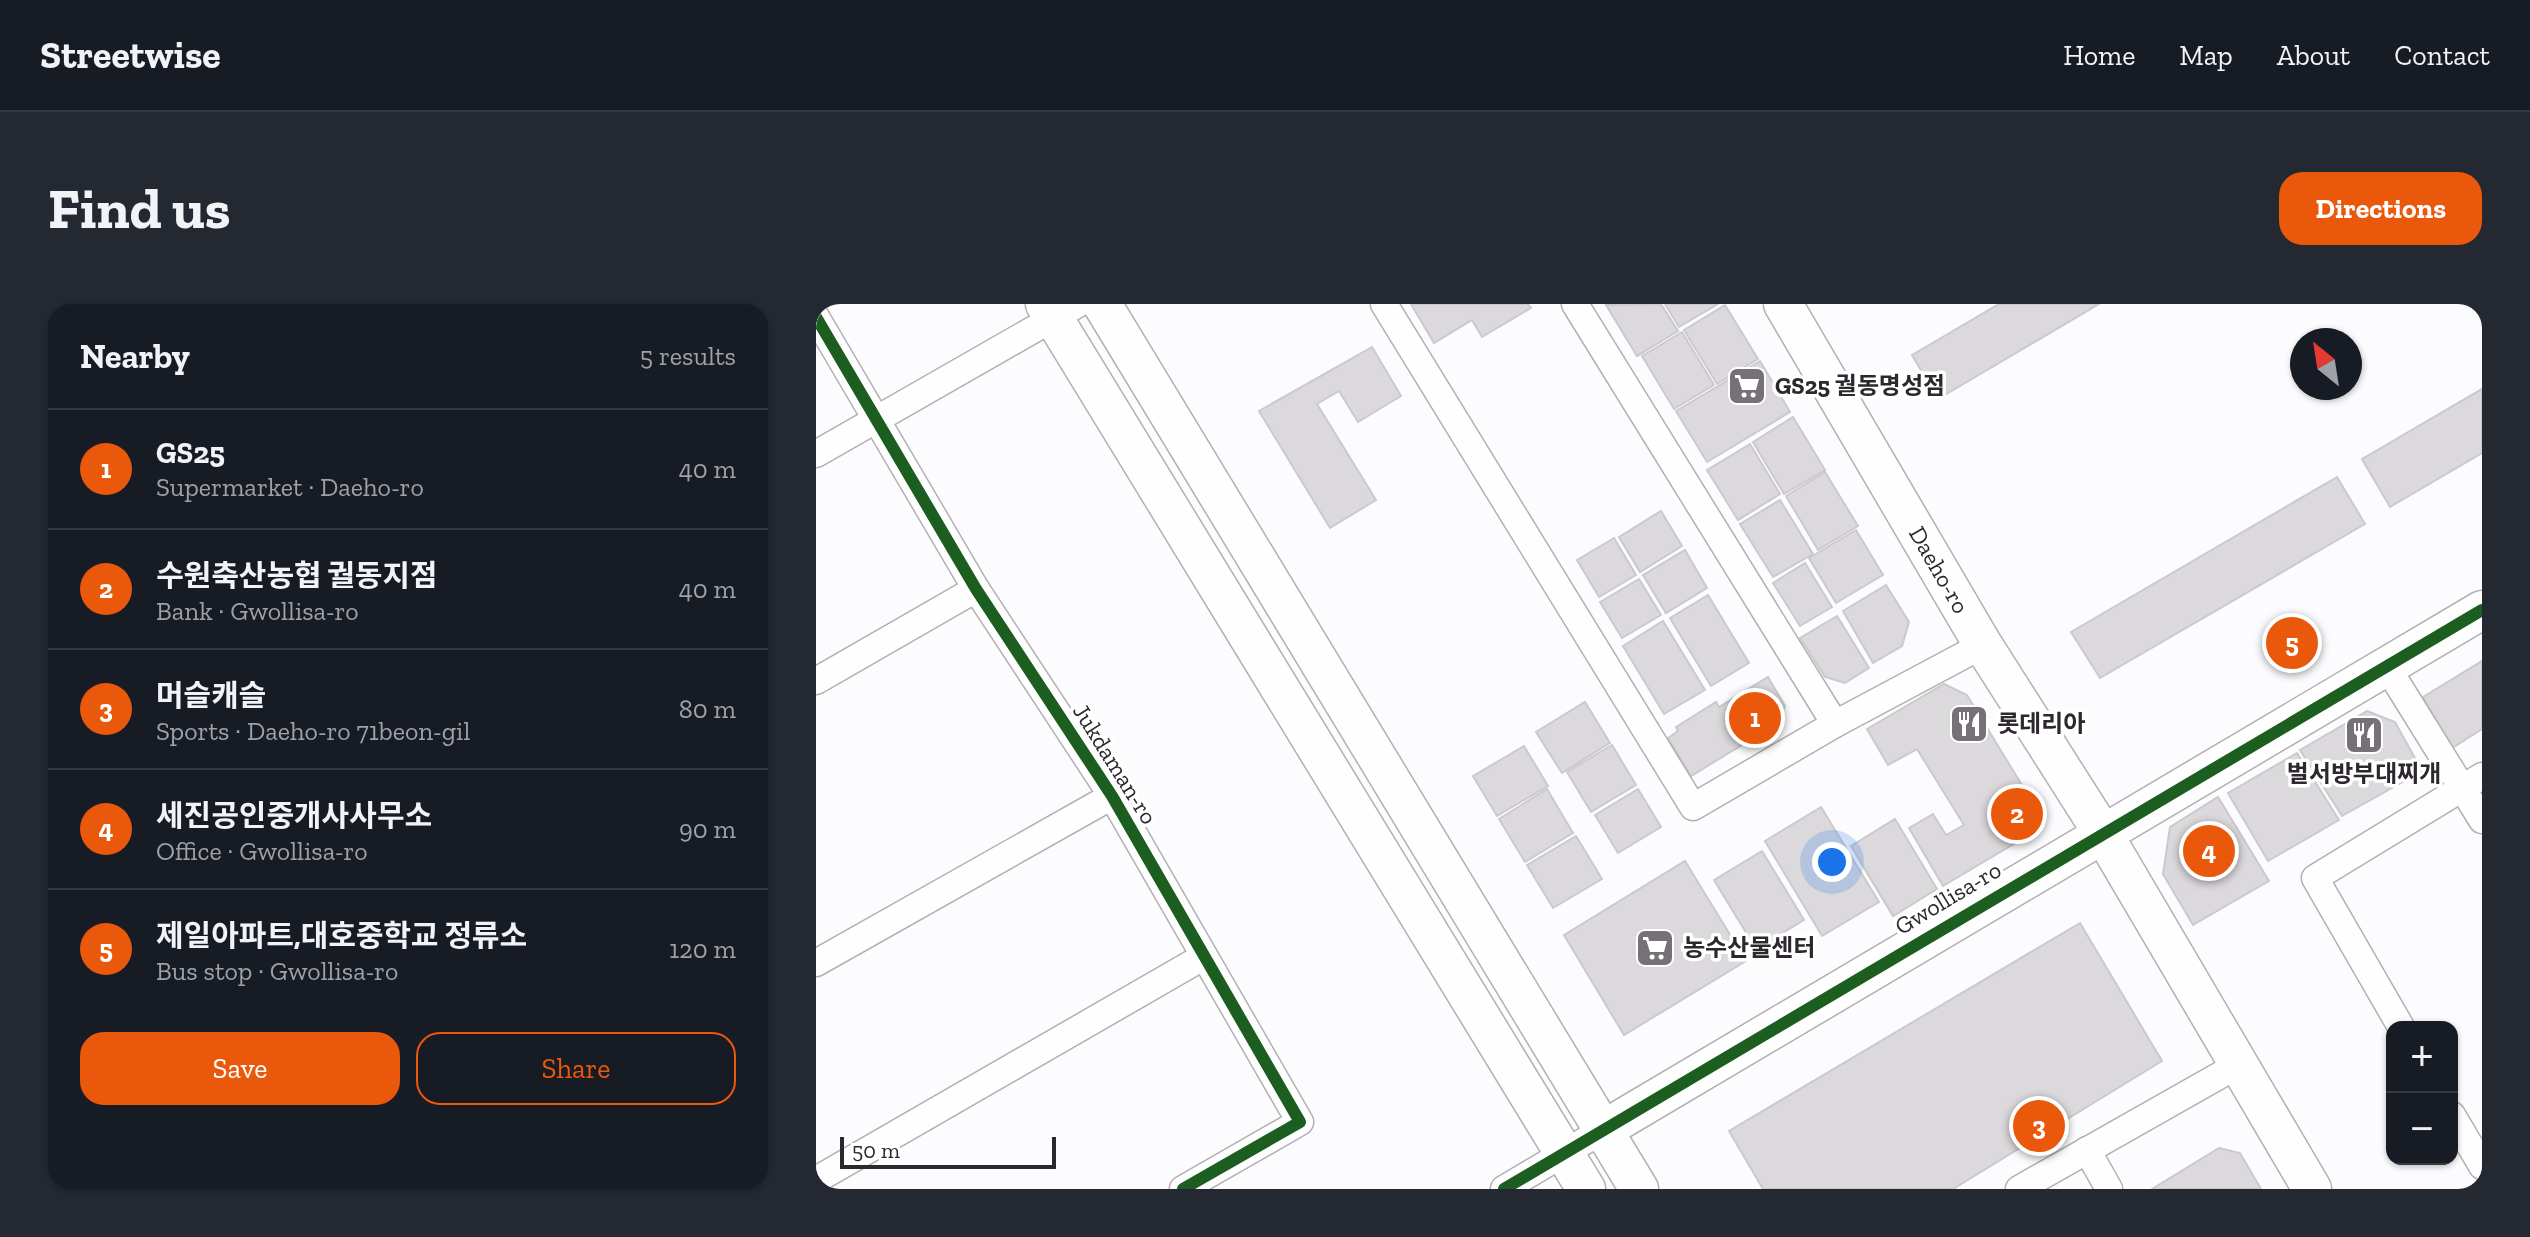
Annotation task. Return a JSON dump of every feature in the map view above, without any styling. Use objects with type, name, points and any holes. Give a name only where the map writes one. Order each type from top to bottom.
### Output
[{"type":"street","points":[[1102,304],[1639,1189]]},
{"type":"street","points":[[1384,304],[1693,807],[1835,724],[1983,645]]},
{"type":"street","points":[[1575,304],[1835,724]]},
{"type":"street","name":"Daeho-ro","points":[[1783,304],[1983,645],[2102,832],[2312,1189]]},
{"type":"street","points":[[816,454],[1059,309],[1586,1189]]},
{"type":"street","name":"Jukdaman-ro","points":[[816,317],[976,589],[1112,796],[1300,1122],[1183,1189]]},
{"type":"street","points":[[816,681],[976,589]]},
{"type":"street","name":"Gwollisa-ro","points":[[1603,1130],[2102,832],[2482,610]]},
{"type":"street","points":[[2387,667],[2472,782],[2482,820]]},
{"type":"street","points":[[2398,1021],[2315,878],[2472,782]]},
{"type":"street","name":"Jukdaman-ro","points":[[816,963],[1112,796]]},
{"type":"street","points":[[816,1180],[1203,957]]},
{"type":"street","points":[[2019,1189],[2238,1065]]},
{"type":"street","points":[[2458,1125],[2482,1166]]},
{"type":"street","points":[[1504,1189],[1603,1130]]},
{"type":"street","points":[[2087,1150],[2109,1189]]},
{"type":"building","points":[[1411,304],[1528,304],[1531,308],[1482,337],[1472,320],[1434,343]]},
{"type":"building","points":[[1661,304],[1678,331],[1637,356],[1606,305]]},
{"type":"building","points":[[1665,304],[1718,304],[1679,327]]},
{"type":"building","points":[[1999,304],[2099,304],[1938,399],[1912,355]]},
{"type":"building","points":[[1725,305],[1758,359],[1717,384],[1684,330]]},
{"type":"building","points":[[1682,332],[1714,385],[1674,409],[1642,356]]},
{"type":"building","points":[[1372,347],[1401,396],[1358,422],[1339,391],[1317,404],[1376,500],[1330,528],[1259,411]]},
{"type":"building","name":"GS25 궐동명성점","points":[[1760,361],[1790,412],[1707,462],[1676,411]]},
{"type":"building","points":[[2482,389],[2482,453],[2390,507],[2362,459]]},
{"type":"building","points":[[1793,417],[1825,470],[1784,494],[1753,442]]},
{"type":"building","points":[[1750,444],[1780,494],[1738,520],[1707,470]]},
{"type":"building","points":[[1825,472],[1858,526],[1818,550],[1786,496]]},
{"type":"building","points":[[2337,477],[2365,524],[2100,678],[2071,632]]},
{"type":"building","points":[[1780,500],[1813,554],[1773,577],[1740,524]]},
{"type":"building","points":[[1661,511],[1682,546],[1640,572],[1619,537]]},
{"type":"building","points":[[1856,530],[1883,575],[1836,603],[1809,558]]},
{"type":"building","points":[[1614,538],[1636,575],[1599,597],[1577,560]]},
{"type":"building","points":[[1685,550],[1707,588],[1666,613],[1643,575]]},
{"type":"building","points":[[1805,563],[1832,607],[1800,626],[1773,583]]},
{"type":"building","points":[[1639,579],[1661,615],[1622,638],[1600,602]]},
{"type":"building","points":[[1886,585],[1909,622],[1902,646],[1873,663],[1843,611]]},
{"type":"building","points":[[1708,595],[1749,663],[1711,686],[1670,618]]},
{"type":"building","points":[[1837,616],[1869,668],[1845,683],[1825,677],[1800,638]]},
{"type":"building","points":[[1663,621],[1705,690],[1664,714],[1623,646]]},
{"type":"building","points":[[2482,661],[2482,729],[2452,748],[2423,697]]},
{"type":"building","points":[[1768,677],[1785,706],[1778,723],[1691,776],[1668,738],[1678,731],[1676,727],[1716,702],[1719,707]]},
{"type":"building","points":[[1944,684],[1967,695],[2031,800],[2022,839],[1943,886],[1909,828],[1933,814],[1946,835],[1964,825],[1917,749],[1888,765],[1867,729]]},
{"type":"building","points":[[1585,702],[1610,743],[1562,773],[1536,732]]},
{"type":"building","points":[[2367,711],[2395,722],[2422,771],[2342,816],[2300,750]]},
{"type":"building","points":[[1612,745],[1636,785],[1591,812],[1567,772]]},
{"type":"building","points":[[1524,746],[1548,786],[1497,816],[1473,776]]},
{"type":"building","points":[[2297,753],[2339,820],[2268,861],[2228,793]]},
{"type":"building","points":[[1547,789],[1573,833],[1525,862],[1499,819]]},
{"type":"building","points":[[1638,789],[1661,827],[1618,853],[1595,815]]},
{"type":"building","points":[[2218,797],[2269,881],[2193,925],[2163,874],[2170,827]]},
{"type":"building","points":[[1821,807],[1879,902],[1822,936],[1765,841]]},
{"type":"building","points":[[1895,819],[1937,889],[1893,916],[1851,846]]},
{"type":"building","points":[[1576,836],[1602,879],[1553,908],[1527,865]]},
{"type":"building","points":[[1762,851],[1804,920],[1756,949],[1714,880]]},
{"type":"building","name":"농수산물센터","points":[[1685,861],[1746,961],[1624,1035],[1564,935]]},
{"type":"building","points":[[2080,923],[2162,1061],[1953,1189],[1763,1189],[1729,1131]]},
{"type":"building","points":[[2219,1148],[2240,1153],[2261,1189],[2152,1189]]},
{"type":"cycle path","points":[[816,317],[976,589],[1112,796],[1300,1122],[1183,1189]]},
{"type":"cycle path","points":[[1504,1189],[2482,610]]},
{"type":"place","name":"GS25 궐동명성점","points":[[1747,386]]},
{"type":"place","name":"제일아파트,대호중학교 정류소","points":[[2292,643]]},
{"type":"place","name":"GS25","points":[[1755,718]]},
{"type":"place","name":"롯데리아","points":[[1969,724]]},
{"type":"place","name":"벌서방부대찌개","points":[[2364,735]]},
{"type":"place","name":"수원축산농협 궐동지점","points":[[2017,814]]},
{"type":"place","name":"세진공인중개사사무소","points":[[2209,851]]},
{"type":"place","name":"농수산물센터","points":[[1655,948]]},
{"type":"place","name":"머슬캐슬","points":[[2039,1126]]}]
